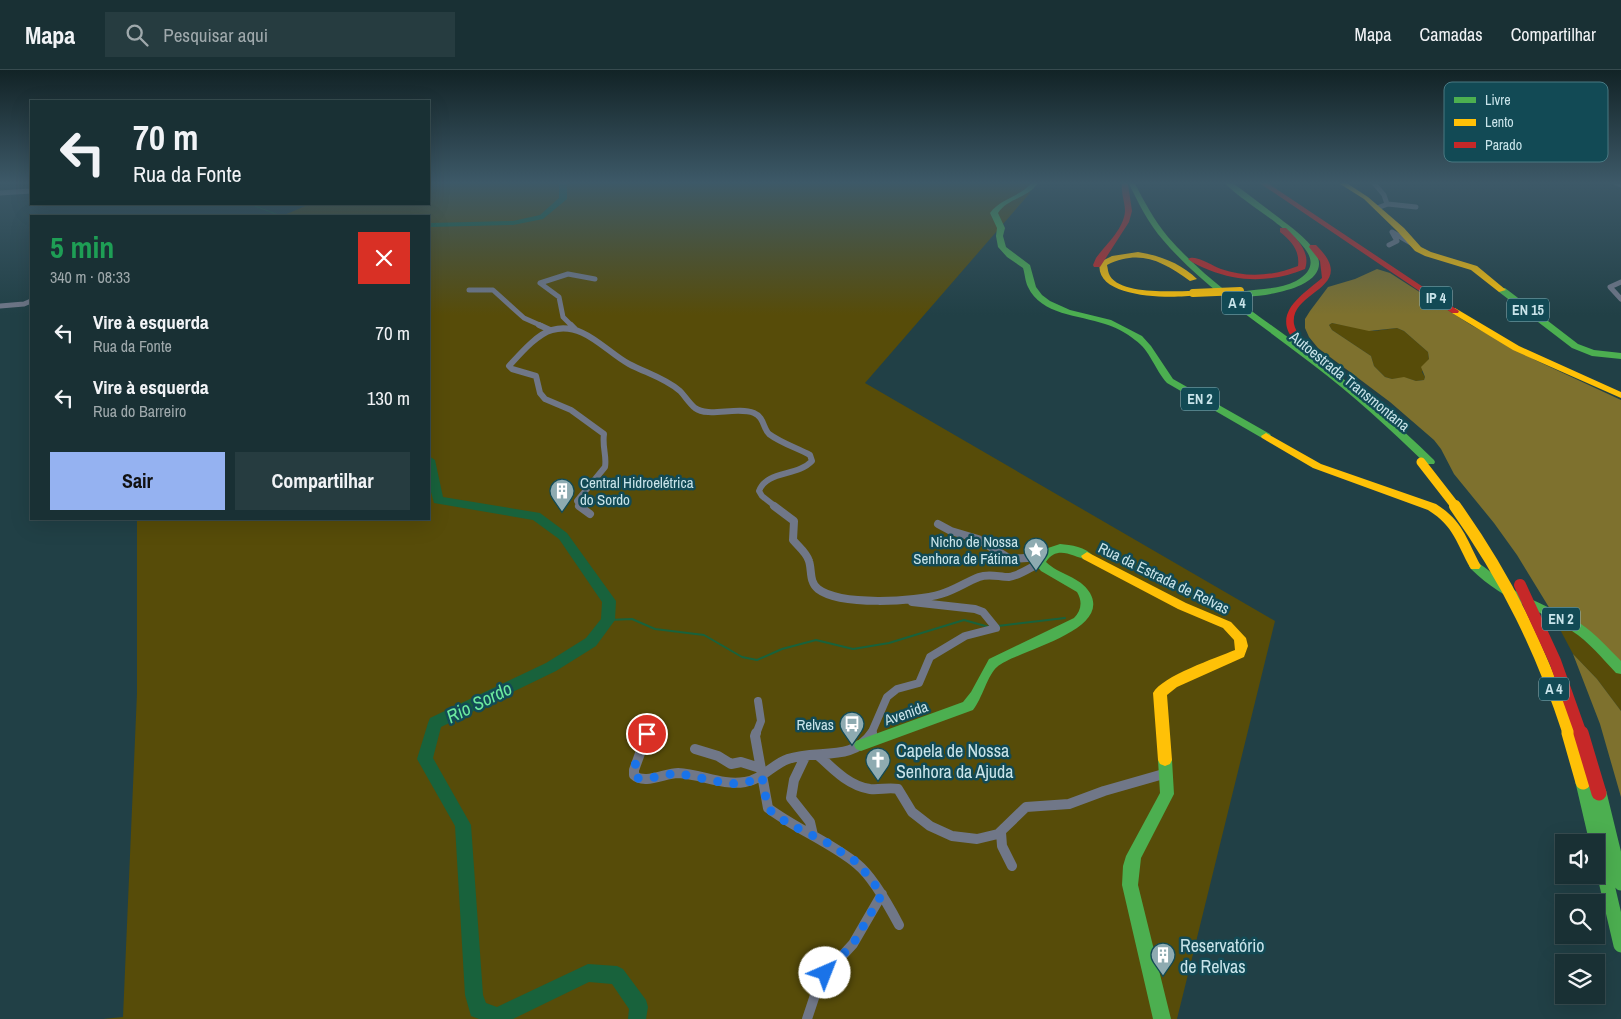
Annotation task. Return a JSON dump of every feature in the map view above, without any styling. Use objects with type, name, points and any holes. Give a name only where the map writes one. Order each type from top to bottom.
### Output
[{"type":"main road","name":"EN 2","points":[[1000,226],[998,239],[1000,247],[1005,253],[1027,268],[1032,289],[1039,298],[1066,310],[1105,320],[1126,329],[1150,348],[1163,375],[1172,383],[1312,464],[1445,513],[1459,527],[1468,555],[1474,565],[1492,582],[1513,597],[1575,627],[1621,669]]},
{"type":"main road","points":[[1123,226],[1097,263],[1097,272],[1100,277],[1109,285],[1131,294],[1151,296],[1194,294]]},
{"type":"main road","name":"Autoestrada Transmontana","points":[[1147,226],[1168,252],[1203,285],[1332,382],[1426,462],[1458,495],[1495,545]]},
{"type":"main road","name":"Autoestrada Transmontana","points":[[1156,226],[1171,247],[1195,270],[1340,380],[1408,438],[1482,543],[1520,605],[1539,648],[1565,723],[1621,945]]},
{"type":"main road","points":[[1159,226],[1172,242],[1193,259],[1212,269],[1241,277],[1262,278],[1283,276],[1293,273],[1302,267],[1305,260],[1303,251],[1288,230]]},
{"type":"main road","points":[[1283,226],[1320,254],[1325,260],[1327,272],[1326,279],[1292,308],[1289,316],[1290,327],[1300,343],[1336,373],[1340,380]]},
{"type":"main road","name":"IP 4","points":[[1326,226],[1485,330],[1516,348],[1621,394]]},
{"type":"main road","name":"EN 15","points":[[1399,226],[1415,246],[1428,254],[1470,266],[1485,276],[1571,344],[1592,353],[1621,356]]},
{"type":"main road","points":[[1203,285],[1196,282],[1170,262],[1156,257],[1141,254],[1122,255],[1114,257],[1103,264],[1102,270],[1106,277],[1114,283],[1133,291],[1156,294],[1242,293],[1278,287],[1292,283],[1306,273],[1310,260],[1307,251],[1288,230]]},
{"type":"main road","name":"Rua da Estrada de Relvas","points":[[1041,560],[1054,548],[1062,547],[1075,550],[1182,606],[1225,624],[1240,638],[1242,646],[1238,655],[1167,684],[1161,690],[1160,699],[1167,773],[1166,798],[1134,856],[1130,879],[1131,898],[1162,1019]]},
{"type":"main road","name":"Avenida","points":[[861,745],[968,706],[974,699],[984,675],[996,661],[1080,622],[1084,616],[1087,602],[1078,587],[1072,582],[1047,572],[1041,560]]},
{"type":"main road","name":"A 4","points":[[1514,574],[1538,617],[1566,688],[1600,797],[1621,883]]},
{"type":"street","points":[[1390,245],[1397,241],[1392,232],[1394,232],[1415,246]]},
{"type":"street","points":[[595,278],[568,274],[540,283],[559,296],[563,318],[576,330],[597,340],[628,364],[645,370],[680,390],[696,409],[708,412],[738,410],[755,413],[761,418],[768,433],[809,454],[812,459],[810,465],[798,472],[765,480],[760,486],[760,493],[794,521],[794,540],[809,559],[813,583],[817,588],[833,596],[873,601],[895,601],[974,608],[983,612],[996,628],[962,637],[930,657],[919,683],[894,691],[888,695],[875,729],[861,745]]},
{"type":"street","points":[[1621,282],[1610,287],[1621,299]]},
{"type":"street","points":[[469,290],[494,290],[523,317],[550,330]]},
{"type":"street","points":[[0,306],[24,304],[30,301]]},
{"type":"street","points":[[576,330],[560,328],[550,330],[525,348],[509,366],[536,376],[540,393],[545,399],[570,409],[604,434],[602,445],[606,460],[605,467],[577,500],[578,505],[590,514]]},
{"type":"street","points":[[938,524],[951,531],[978,539],[1010,559],[1041,560]]},
{"type":"street","points":[[895,601],[942,595],[982,576],[1011,577],[1041,560]]},
{"type":"street","points":[[758,701],[761,721],[755,736],[767,806],[773,813],[789,824],[813,835],[859,865],[882,894],[899,925]]},
{"type":"street","points":[[647,734],[634,770],[634,775],[638,779],[676,773],[730,784],[748,782],[761,773]]},
{"type":"street","name":"Avenida","points":[[761,773],[789,758],[818,755],[861,745]]},
{"type":"street","points":[[695,750],[719,756],[731,764],[741,762],[761,773]]},
{"type":"street","points":[[818,755],[843,778],[857,785],[872,789],[891,787],[898,789],[913,812],[936,829],[979,840],[1001,832],[1026,807],[1069,804],[1107,790],[1167,773]]},
{"type":"street","points":[[805,757],[796,776],[791,797],[810,822],[813,835]]},
{"type":"street","points":[[1001,832],[1002,846],[1012,866]]},
{"type":"street","points":[[807,1019],[813,995],[820,980],[853,944],[882,894]]},
{"type":"shaded area","points":[[430,226],[1001,226],[865,383],[1275,621],[1177,1019],[103,1019],[123,1017],[137,693],[137,520],[430,520]]},
{"type":"shaded area","points":[[1377,269],[1390,273],[1471,325],[1535,360],[1621,400],[1621,664],[1550,609],[1517,555],[1454,474],[1434,440],[1390,402],[1318,348],[1309,337],[1305,328],[1305,319],[1328,287],[1355,279]],"holes":[[[1332,323],[1369,331],[1397,328],[1404,331],[1428,352],[1429,359],[1421,367],[1425,377],[1424,380],[1416,381],[1404,377],[1392,379],[1385,377],[1374,366],[1371,356],[1332,330],[1329,325]]]},
{"type":"shaded area","points":[[1332,323],[1374,331],[1397,328],[1404,331],[1428,352],[1429,359],[1422,372],[1425,377],[1424,380],[1416,381],[1406,378],[1392,379],[1385,377],[1374,366],[1371,356],[1332,330],[1329,325]]},
{"type":"shaded area","points":[[1554,618],[1568,625],[1621,674],[1621,711],[1597,679],[1573,654]]},
{"type":"shaded area","points":[[1573,654],[1597,679],[1621,711],[1621,797],[1600,724]]},
{"type":"waterway","name":"Rio Sordo","points":[[430,464],[438,500],[536,516],[563,536],[609,601],[608,620],[591,642],[551,667],[435,723],[425,759],[463,825],[474,995],[478,1009],[497,1017],[588,973],[617,975],[639,1007],[637,1019]]},
{"type":"waterway","points":[[998,626],[1065,618]]},
{"type":"waterway","points":[[608,620],[632,619],[655,629],[704,635],[742,657],[757,660],[782,649],[816,640],[853,649],[889,643],[964,620],[989,627]]},
{"type":"traffic: fast","points":[[1000,226],[1000,242],[1002,247],[1005,252],[1027,267],[1032,287],[1039,297],[1056,308],[1108,322],[1139,338],[1170,381],[1266,436]]},
{"type":"traffic: fast","points":[[1157,226],[1187,261],[1211,283],[1346,386],[1430,462]]},
{"type":"traffic: fast","points":[[1243,294],[1284,288],[1298,283],[1309,276],[1314,267],[1313,256],[1304,241],[1284,226]]},
{"type":"traffic: fast","points":[[1502,290],[1575,346],[1592,353],[1621,356]]},
{"type":"traffic: fast","points":[[861,745],[968,706],[993,663],[1076,624],[1083,617],[1086,609],[1085,595],[1075,584],[1052,573],[1040,563],[1049,552],[1060,548],[1074,550],[1087,556]]},
{"type":"traffic: fast","points":[[1475,566],[1486,577],[1509,593],[1576,627],[1621,669]]},
{"type":"traffic: fast","points":[[1162,1019],[1130,885],[1131,866],[1134,856],[1167,794],[1165,760]]},
{"type":"traffic: fast","points":[[1583,782],[1621,945]]},
{"type":"traffic: fast","points":[[1599,793],[1621,883]]},
{"type":"traffic: slow","points":[[1397,226],[1418,249],[1428,254],[1474,268],[1502,290]]},
{"type":"traffic: slow","points":[[1193,279],[1171,265],[1150,256],[1127,255],[1103,264],[1105,276],[1121,288],[1159,293],[1193,293]]},
{"type":"traffic: slow","points":[[1193,293],[1240,291]]},
{"type":"traffic: slow","points":[[1455,311],[1516,348],[1621,395]]},
{"type":"traffic: slow","points":[[1266,436],[1317,466],[1432,507],[1455,526],[1475,566]]},
{"type":"traffic: slow","points":[[1421,462],[1477,537],[1521,612],[1556,693],[1583,782]]},
{"type":"traffic: slow","points":[[1087,556],[1182,606],[1227,625],[1240,638],[1242,646],[1240,653],[1172,683],[1160,693],[1165,760]]},
{"type":"traffic: jam","points":[[1097,265],[1123,226]]},
{"type":"traffic: jam","points":[[1328,226],[1455,311]]},
{"type":"traffic: jam","points":[[1192,259],[1205,266],[1232,275],[1260,278],[1288,273],[1302,267],[1303,261],[1298,246],[1283,230]]},
{"type":"traffic: jam","points":[[1305,347],[1295,336],[1290,326],[1290,317],[1293,309],[1326,279],[1324,261],[1313,247]]},
{"type":"traffic: jam","points":[[1520,585],[1533,610],[1565,687],[1599,793]]},
{"type":"place","name":"Central Hidroelétrica do Sordo","points":[[562,512]]},
{"type":"place","name":"Nicho de Nossa Senhora de Fátima","points":[[1036,571]]},
{"type":"place","name":"Relvas","points":[[852,745]]},
{"type":"place","name":"Capela de Nossa Senhora da Ajuda","points":[[878,781]]},
{"type":"place","name":"Reservatório de Relvas","points":[[1163,976]]},
{"type":"route","points":[[647,734],[634,768],[634,774],[637,778],[645,779],[676,773],[730,784],[748,782],[762,777],[767,804],[773,813],[789,824],[816,836],[858,863],[882,894],[853,944],[825,973]]}]
